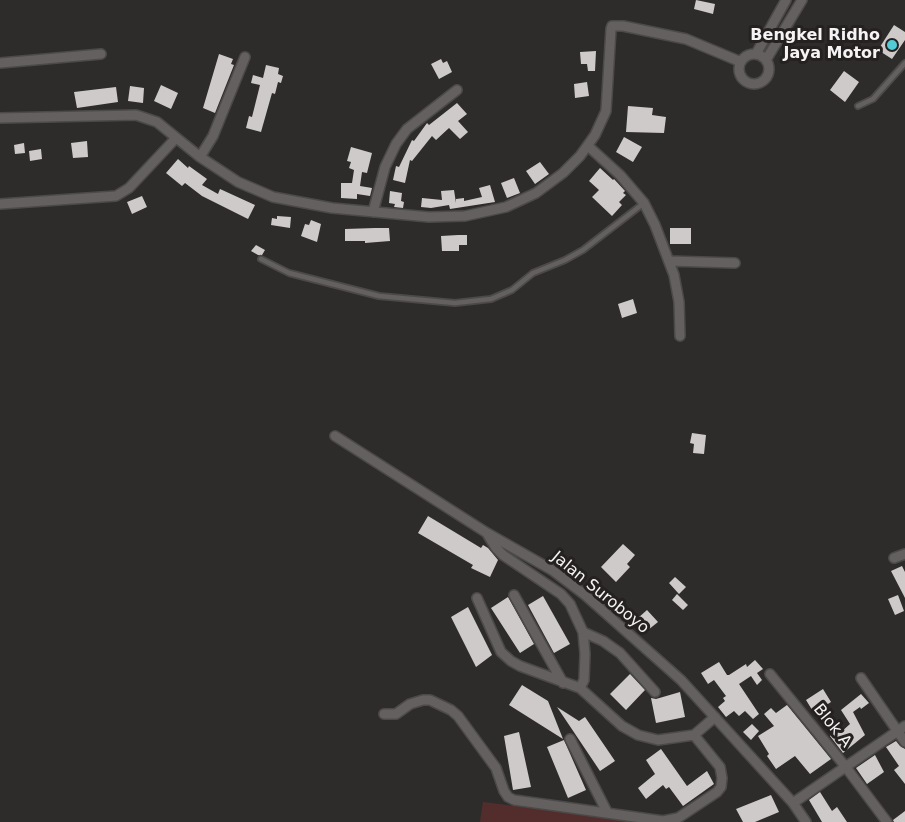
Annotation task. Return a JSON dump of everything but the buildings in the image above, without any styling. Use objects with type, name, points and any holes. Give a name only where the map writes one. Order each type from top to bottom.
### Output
[{"type":"street","points":[[756,54],[786,0]]},
{"type":"street","points":[[766,60],[802,0]]},
{"type":"street","points":[[0,118],[136,115],[157,122],[200,157],[238,182],[273,197],[332,208],[447,217],[484,213],[506,207],[543,188],[563,173],[588,146],[602,123],[606,111],[612,26],[623,26],[686,39],[741,62]]},
{"type":"street","points":[[0,63],[100,54]]},
{"type":"street","points":[[756,54],[766,60],[770,69],[766,79],[753,84],[744,81],[739,72],[741,62],[747,56],[756,54]]},
{"type":"street","points":[[200,157],[213,136],[245,57]]},
{"type":"street","points":[[373,212],[385,167],[396,144],[407,129],[457,90]]},
{"type":"street","points":[[0,204],[116,196],[129,188],[176,138]]},
{"type":"street","points":[[588,146],[620,175],[644,203],[656,225],[674,275],[679,302],[680,336]]},
{"type":"street","points":[[669,261],[735,262]]},
{"type":"street","name":"Jalan Suroboyo","points":[[335,436],[487,533],[552,570],[585,595],[681,680],[793,803],[806,822]]},
{"type":"street","points":[[487,533],[503,555],[561,594],[570,604],[583,632],[584,680],[580,688]]},
{"type":"street","points":[[894,558],[905,554]]},
{"type":"street","points":[[514,595],[563,682]]},
{"type":"street","points":[[477,598],[501,652],[520,666],[580,688],[622,726],[638,735],[658,740],[694,735],[715,717]]},
{"type":"street","points":[[583,632],[603,641],[620,653],[655,692]]},
{"type":"street","name":"Blok A","points":[[770,674],[887,822]]},
{"type":"street","points":[[861,678],[901,728],[905,742]]},
{"type":"street","points":[[384,714],[396,714],[417,700],[430,700],[458,716],[496,768],[508,797],[514,800],[663,821],[678,818],[721,787],[720,767],[694,735]]},
{"type":"street","points":[[793,803],[901,728]]},
{"type":"street","points":[[570,739],[607,812]]},
{"type":"lane","points":[[858,106],[873,99],[905,63]]},
{"type":"lane","points":[[261,259],[290,273],[378,296],[454,303],[491,299],[512,290],[532,273],[565,260],[583,249],[644,203]]},
{"type":"shaded area","points":[[483,802],[645,822],[480,822]]},
{"type":"place","name":"Bengkel Ridho Jaya Motor","points":[[892,45]]}]
